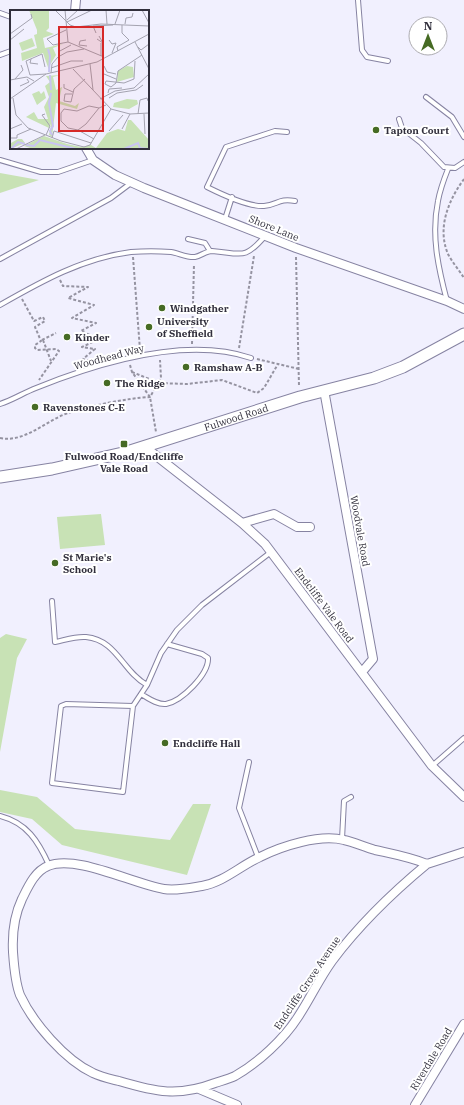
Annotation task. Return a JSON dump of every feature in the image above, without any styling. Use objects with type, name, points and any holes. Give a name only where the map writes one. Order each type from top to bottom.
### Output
[{"type":"street","points":[[75,10],[76,0]]},
{"type":"street","name":"Shore Lane","points":[[87,149],[93,160],[115,175],[132,183],[296,248],[446,301],[464,309]]},
{"type":"street","name":"Fulwood Road","points":[[0,477],[52,469],[145,447],[300,397],[374,378],[403,367],[463,336]]},
{"type":"street","name":"Woodvale Road","points":[[324,390],[373,660],[362,672]]},
{"type":"street","name":"Endcliffe Vale Road","points":[[145,447],[242,523],[265,544],[432,766],[464,797]]},
{"type":"street","points":[[242,523],[274,514],[297,527],[310,526]]},
{"type":"street","points":[[49,865],[61,863],[82,864],[165,889],[186,889],[208,885],[228,876],[258,857],[283,847],[312,840],[342,839],[370,848],[413,858],[427,864],[464,852]]},
{"type":"street","name":"Endcliffe Grove Avenue","points":[[49,865],[41,870],[29,884],[16,911],[12,938],[20,994],[34,1018],[61,1051],[93,1073],[141,1088],[186,1092],[199,1089],[234,1076],[286,1035],[330,964],[352,935],[427,864]]},
{"type":"street","name":"Riverdale Road","points":[[415,1105],[464,1024]]},
{"type":"street","points":[[199,1089],[237,1105]]},
{"type":"lane","points":[[358,0],[362,50],[367,57],[388,61]]},
{"type":"lane","points":[[0,14],[10,17]]},
{"type":"lane","points":[[0,55],[10,51]]},
{"type":"lane","points":[[426,97],[452,117],[464,137]]},
{"type":"lane","points":[[399,119],[402,128],[421,144],[436,161],[448,169],[455,168],[464,162]]},
{"type":"lane","points":[[287,132],[275,131],[226,147],[207,187],[232,197],[264,206],[281,200],[295,201]]},
{"type":"lane","points":[[0,160],[40,172],[58,172],[93,160]]},
{"type":"lane","points":[[446,301],[435,249],[435,225],[438,200],[448,169]]},
{"type":"lane","points":[[0,259],[111,198],[132,183]]},
{"type":"lane","points":[[225,219],[232,197]]},
{"type":"lane","points":[[0,305],[80,264],[106,256],[132,252],[158,251],[194,257],[210,251],[242,255],[255,248],[266,235]]},
{"type":"lane","points":[[188,238],[206,243],[210,251]]},
{"type":"lane","name":"Woodhead Way","points":[[0,404],[14,400],[34,388],[103,364],[160,352],[192,350],[238,353],[252,358]]},
{"type":"lane","points":[[133,706],[66,704],[62,706],[52,783],[123,792],[133,706],[147,685],[167,644],[177,630],[202,605],[271,552]]},
{"type":"lane","points":[[52,601],[55,642],[85,637],[103,641],[109,645],[130,674],[147,685]]},
{"type":"lane","points":[[141,694],[155,702],[166,704],[191,689],[208,664],[208,658],[202,654],[167,644]]},
{"type":"lane","points":[[432,766],[464,738]]},
{"type":"lane","points":[[249,762],[239,808],[253,848],[258,857]]},
{"type":"lane","points":[[342,839],[344,801],[351,797]]},
{"type":"lane","points":[[0,816],[21,824],[29,832],[49,865]]},
{"type":"path","points":[[464,179],[449,204],[444,217],[444,241],[449,255],[464,278]]},
{"type":"path","points":[[238,353],[255,248]]},
{"type":"path","points":[[296,248],[300,397]]},
{"type":"path","points":[[132,252],[141,356]]},
{"type":"path","points":[[192,350],[194,257]]},
{"type":"path","points":[[58,277],[63,286],[88,288],[68,298],[94,305],[72,318],[96,323],[81,331],[99,339],[82,347],[95,349],[84,359],[103,364]]},
{"type":"path","points":[[20,294],[34,322],[43,317],[45,321],[34,327],[48,349],[51,362]]},
{"type":"path","points":[[34,388],[59,351],[56,348],[37,350],[34,348],[35,345],[56,333]]},
{"type":"path","points":[[0,438],[8,440],[28,434],[53,419],[69,413],[91,407],[150,397],[162,378],[160,352]]},
{"type":"path","points":[[252,358],[299,369]]},
{"type":"path","points":[[129,362],[132,372],[150,397],[157,443]]},
{"type":"path","points":[[132,372],[159,383],[187,384],[222,380],[257,393],[264,388],[278,364]]},
{"type":"green space","points":[[0,173],[39,180],[0,193]]},
{"type":"green space","points":[[101,514],[105,545],[60,549],[57,517]]},
{"type":"green space","points":[[6,634],[27,639],[17,658],[0,752],[0,638]]},
{"type":"green space","points":[[0,790],[37,797],[75,829],[170,840],[193,804],[211,804],[187,875],[62,845],[32,819],[0,812]]},
{"type":"place","name":"Tapton Court","points":[[376,130]]},
{"type":"place","name":"Windgather","points":[[162,308]]},
{"type":"place","name":"University of Sheffield","points":[[149,327]]},
{"type":"place","name":"Kinder","points":[[67,337]]},
{"type":"place","name":"Ramshaw A-B","points":[[186,367]]},
{"type":"place","name":"The Ridge","points":[[107,383]]},
{"type":"place","name":"Ravenstones C-E","points":[[35,407]]},
{"type":"place","name":"Fulwood Road/Endcliffe Vale Road","points":[[124,444]]},
{"type":"place","name":"St Marie's School","points":[[55,563]]},
{"type":"place","name":"Endcliffe Hall","points":[[165,743]]}]
